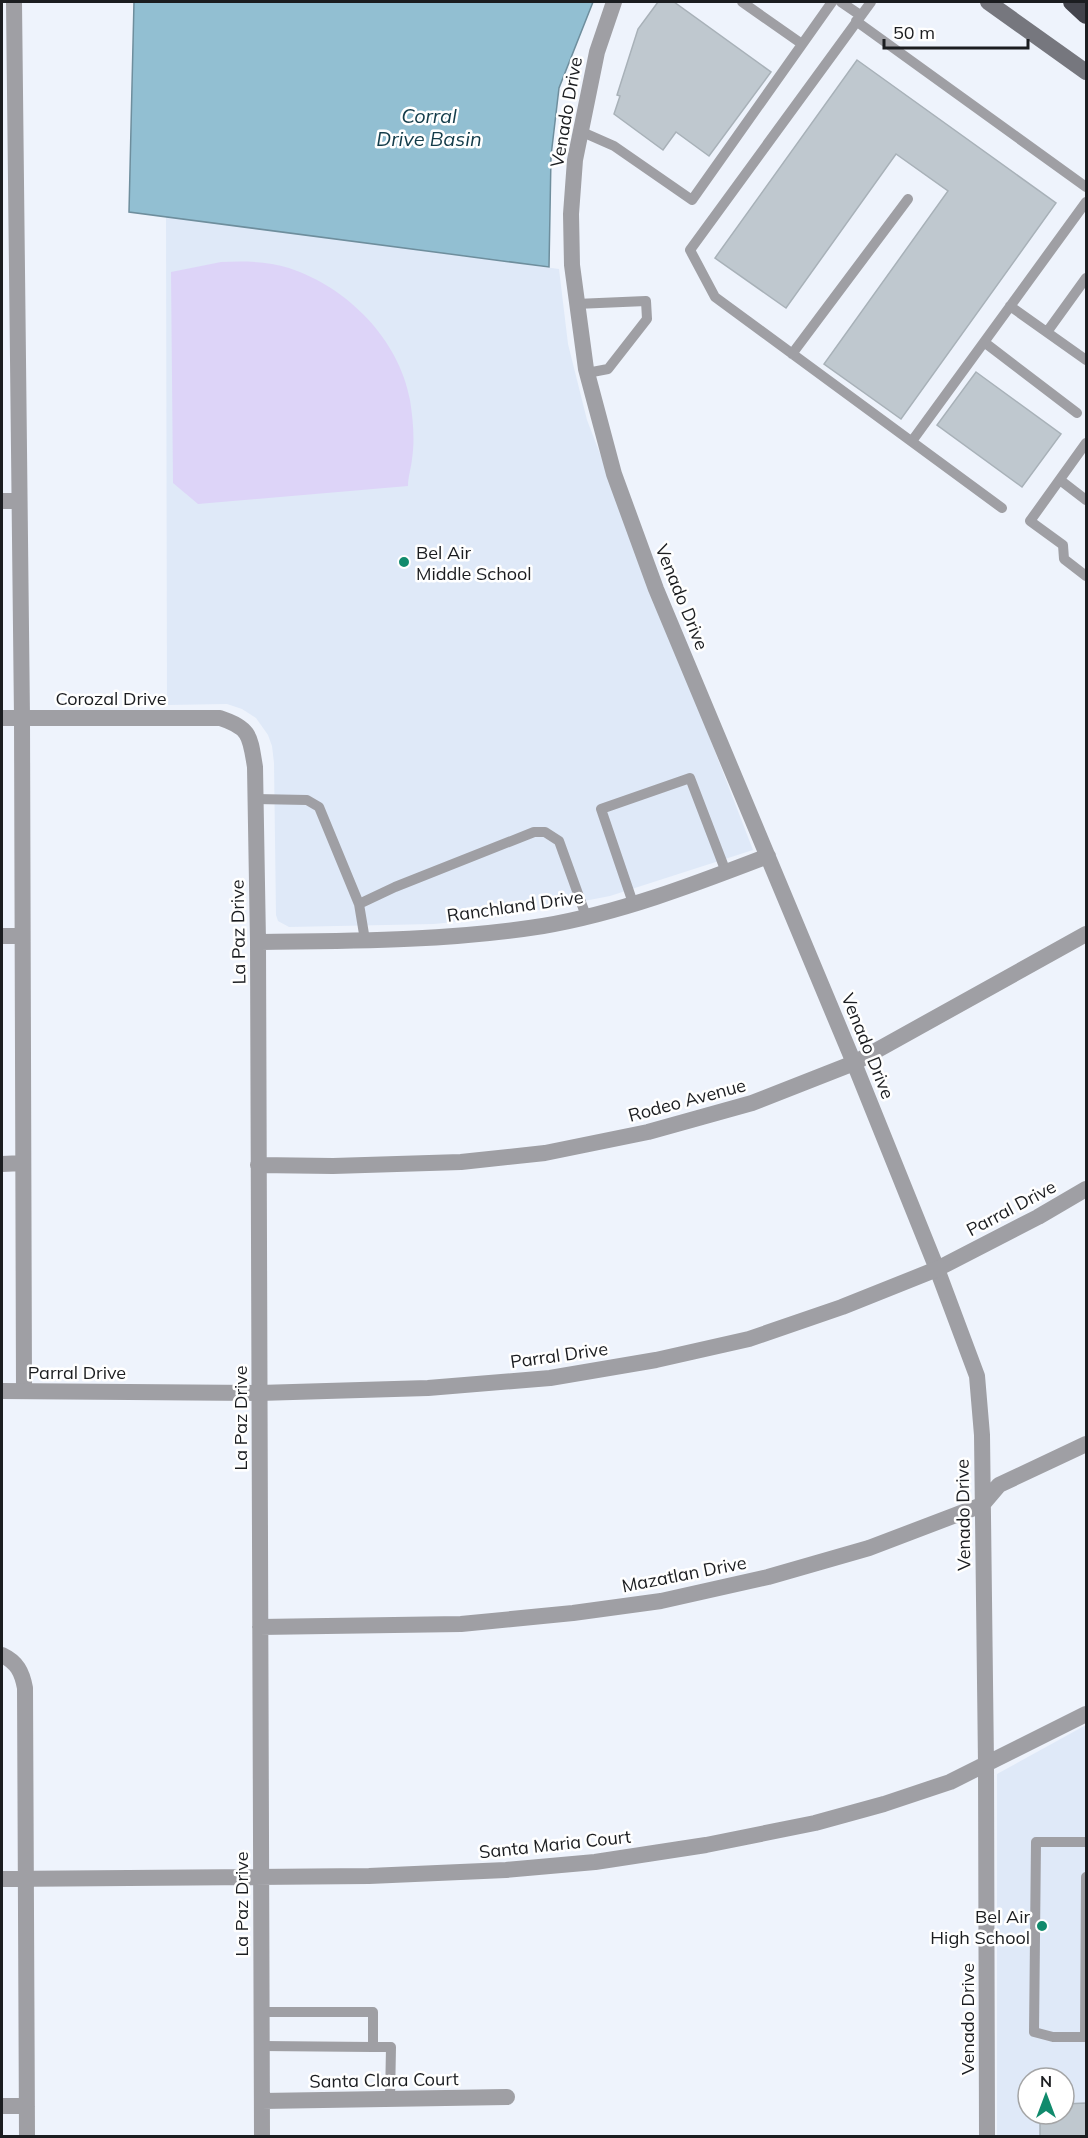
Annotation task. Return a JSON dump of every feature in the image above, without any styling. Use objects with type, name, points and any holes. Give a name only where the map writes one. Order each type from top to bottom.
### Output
[{"type":"highway","points":[[1072,2],[1086,15]]},
{"type":"main road","points":[[988,2],[1086,72]]},
{"type":"street","points":[[15,2],[9,63],[9,283],[19,501],[22,718],[24,1391]]},
{"type":"street","name":"Venado Drive","points":[[614,2],[597,52],[580,131],[575,160],[571,214],[572,265],[587,373],[614,474],[656,589],[854,1063],[937,1269],[977,1376],[982,1435],[987,2136]]},
{"type":"street","points":[[2,501],[19,501]]},
{"type":"street","name":"Corozal Drive","points":[[2,718],[220,718]]},
{"type":"street","name":"La Paz Drive","points":[[220,718],[243,727],[251,740],[256,799],[262,2136]]},
{"type":"street","name":"Ranchland Drive","points":[[258,942],[414,939],[481,934],[545,925],[633,903],[768,856]]},
{"type":"street","name":"Rodeo Avenue","points":[[258,1165],[333,1166],[461,1162],[545,1153],[648,1132],[752,1103],[854,1063],[1086,934]]},
{"type":"street","points":[[2,936],[22,936]]},
{"type":"street","points":[[2,1164],[23,1163]]},
{"type":"street","name":"Parral Drive","points":[[2,1391],[259,1393],[429,1388],[550,1378],[656,1360],[749,1339],[842,1308],[937,1269],[1038,1217],[1086,1189]]},
{"type":"street","name":"Mazatlan Drive","points":[[260,1627],[460,1624],[573,1613],[660,1601],[768,1577],[869,1548],[982,1505],[999,1485],[1086,1444]]},
{"type":"street","points":[[3,1655],[16,1664],[23,1675],[25,1688],[27,2136]]},
{"type":"street","name":"Santa Maria Court","points":[[2,1879],[261,1875],[369,1876],[506,1870],[595,1862],[706,1845],[814,1824],[884,1804],[950,1782],[1086,1714]]},
{"type":"street","name":"Santa Clara Court","points":[[262,2101],[507,2097]]},
{"type":"street","points":[[2,2106],[27,2106]]},
{"type":"lane","points":[[742,2],[802,44]]},
{"type":"lane","points":[[580,131],[614,146],[692,200],[832,2]]},
{"type":"lane","points":[[842,2],[858,18],[1086,187]]},
{"type":"lane","points":[[870,2],[690,250],[715,297],[1002,508]]},
{"type":"lane","points":[[792,354],[908,199]]},
{"type":"lane","points":[[912,441],[1086,202]]},
{"type":"lane","points":[[1047,332],[1086,278]]},
{"type":"lane","points":[[576,304],[646,301],[647,319],[608,369],[587,373]]},
{"type":"lane","points":[[1010,306],[1086,360]]},
{"type":"lane","points":[[984,342],[1077,413]]},
{"type":"lane","points":[[1086,443],[1030,521],[1063,545],[1064,559],[1086,576]]},
{"type":"lane","points":[[1060,480],[1086,500]]},
{"type":"lane","points":[[633,903],[601,809],[690,778],[726,872]]},
{"type":"lane","points":[[256,799],[307,800],[319,807],[359,904],[365,940]]},
{"type":"lane","points":[[359,904],[395,887],[534,832],[545,832],[559,841],[586,916]]},
{"type":"lane","points":[[1086,1842],[1036,1842],[1034,2032],[1053,2037],[1086,2037],[1086,1877]]},
{"type":"lane","points":[[261,2012],[373,2012],[373,2047]]},
{"type":"lane","points":[[262,2046],[391,2047],[390,2099]]},
{"type":"shaded area","name":"Bel Air Middle School","points":[[166,216],[559,269],[568,344],[587,420],[753,850],[610,896],[502,917],[434,924],[289,927],[278,921],[276,915],[274,763],[268,735],[256,718],[242,709],[227,704],[167,705]]},
{"type":"shaded area","points":[[221,262],[264,263],[289,268],[331,288],[367,318],[395,356],[410,400],[413,444],[408,486],[198,504],[173,483],[171,272]]},
{"type":"shaded area","name":"Bel Air High School","points":[[1086,1725],[1086,2136],[997,2136],[997,1774]]},
{"type":"water","name":"Corral Drive Basin","points":[[134,2],[593,2],[559,88],[551,156],[549,267],[129,212]]},
{"type":"building","points":[[658,2],[674,2],[771,72],[709,156],[676,132],[663,150],[614,114],[620,96],[617,95],[638,29]]},
{"type":"building","points":[[857,60],[1056,203],[901,419],[824,364],[948,191],[896,154],[786,308],[715,258]]},
{"type":"building","points":[[976,372],[1061,434],[1022,487],[937,425]]},
{"type":"building","points":[[1076,2103],[1086,2103],[1086,2136],[1040,2136],[1040,2126],[1076,2126]]},
{"type":"place","name":"Bel Air Middle School","points":[[404,562]]},
{"type":"place","name":"Bel Air High School","points":[[1042,1926]]}]
